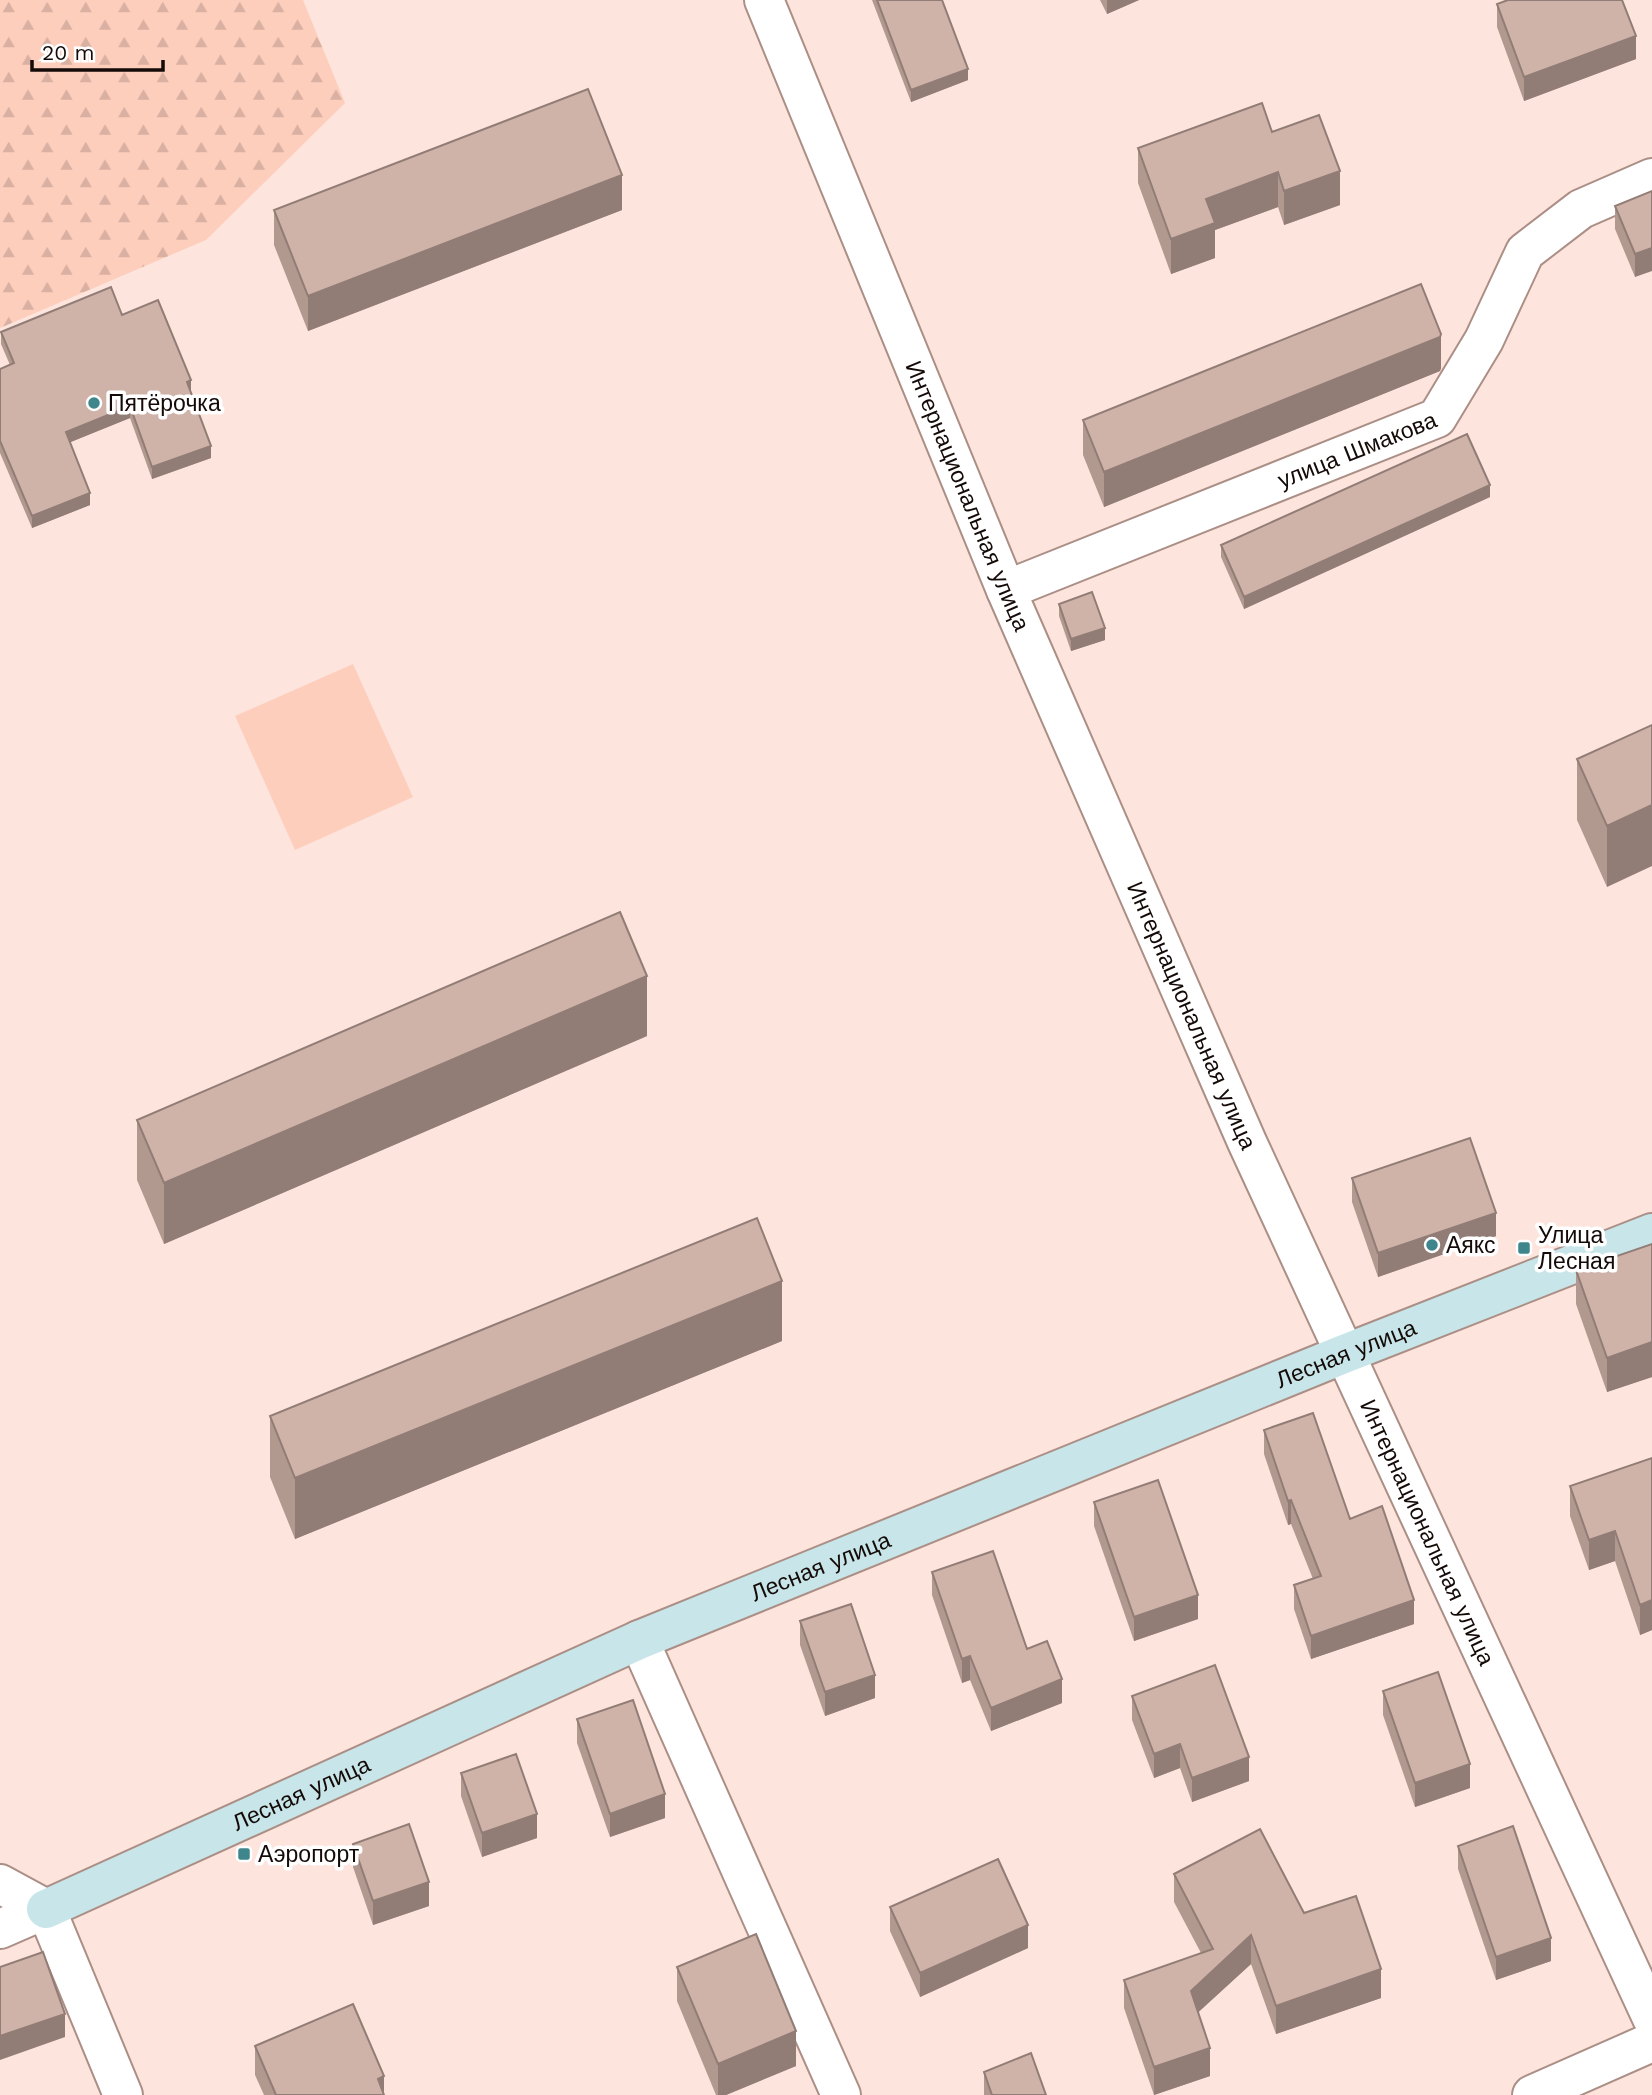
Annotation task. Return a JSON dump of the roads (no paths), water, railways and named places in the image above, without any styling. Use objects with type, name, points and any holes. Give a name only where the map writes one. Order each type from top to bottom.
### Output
[{"type":"street","name":"Интернациональная улица","points":[[764,0],[1006,590],[1247,1142],[1652,2018]]},
{"type":"street","name":"улица Шмакова","points":[[1006,590],[1437,418],[1484,340],[1525,252],[1581,209],[1652,178]]},
{"type":"street","name":"Лесная улица","points":[[0,1929],[639,1640],[1345,1354],[1652,1233]]},
{"type":"street","points":[[639,1640],[841,2095]]},
{"type":"street","points":[[0,1884],[46,1909],[123,2095]]},
{"type":"street","points":[[1532,2095],[1652,2042]]},
{"type":"place","name":"Пятёрочка","points":[[94,403]]},
{"type":"place","name":"Аякс","points":[[1432,1245]]},
{"type":"place","name":"Улица Лесная","points":[[1524,1248]]},
{"type":"place","name":"Аэропорт","points":[[244,1854]]}]
